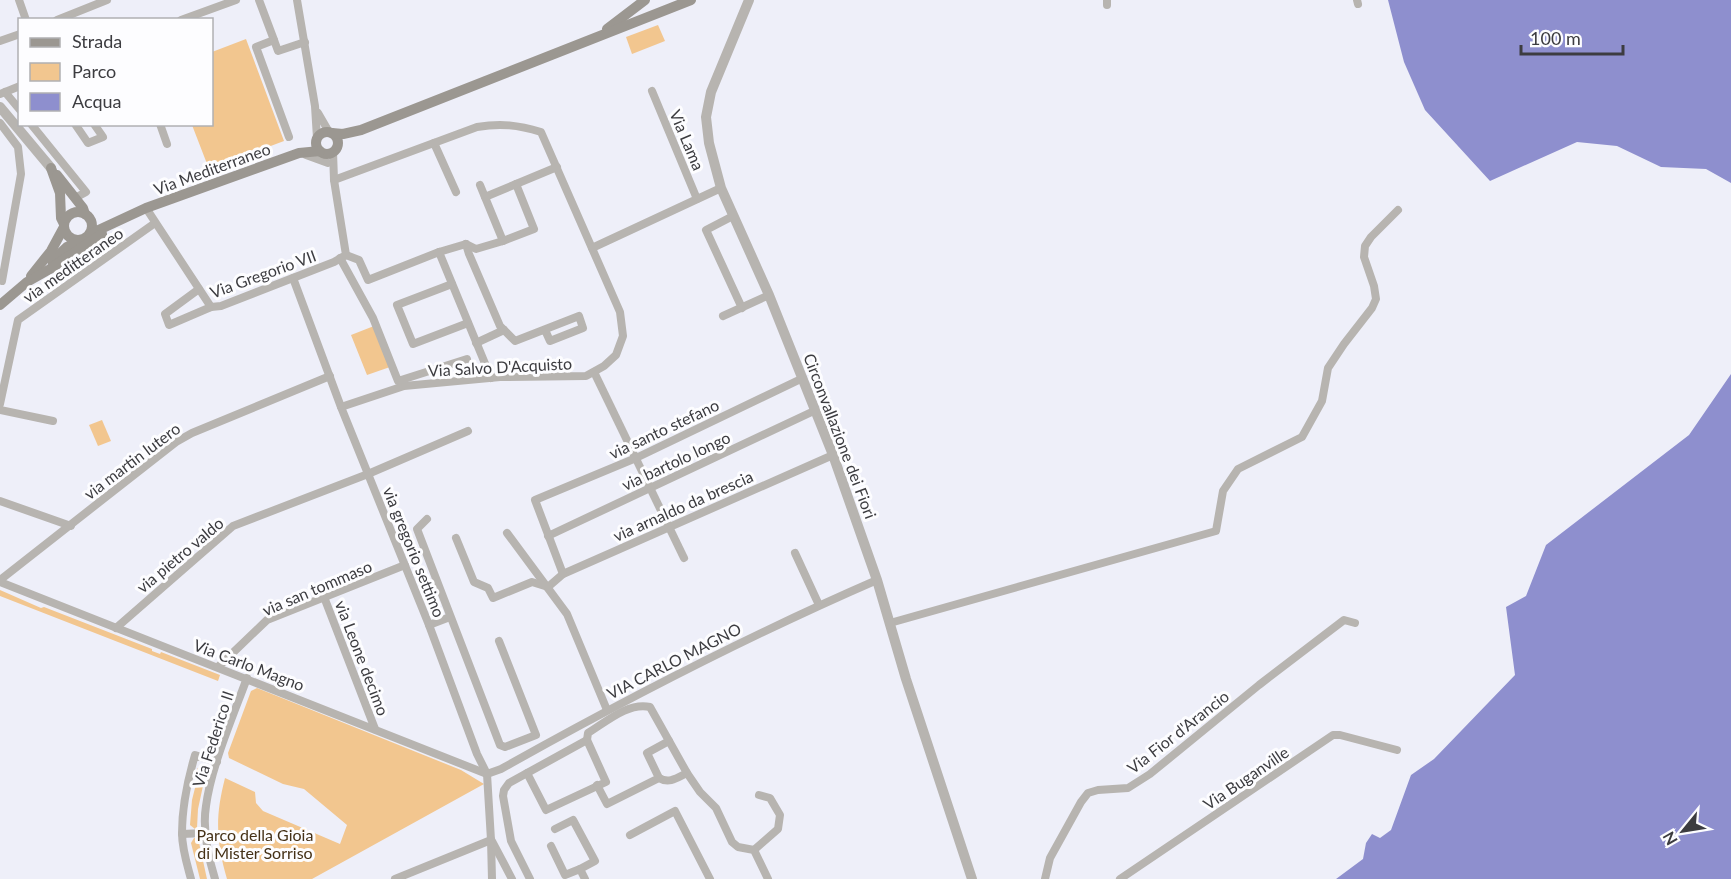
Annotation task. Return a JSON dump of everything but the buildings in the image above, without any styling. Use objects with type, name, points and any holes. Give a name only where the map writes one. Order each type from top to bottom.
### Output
[{"type":"main road","points":[[597,37],[645,0]]},
{"type":"main road","points":[[325,149],[361,130],[597,37],[669,3],[691,0]]},
{"type":"main road","points":[[325,149],[321,134],[330,132],[343,134],[361,130]]},
{"type":"main road","points":[[325,149],[338,139],[330,132]]},
{"type":"main road","name":"Via Mediterraneo","points":[[0,305],[67,247],[135,213],[299,153],[325,149]]},
{"type":"main road","points":[[51,168],[87,215],[92,225],[86,237],[76,240],[68,236],[62,218],[60,193],[51,168]]},
{"type":"main road","points":[[27,282],[45,261],[72,213],[81,212],[87,215]]},
{"type":"main road","name":"Via Mediterraneo","points":[[87,215],[106,220],[135,213]]},
{"type":"main road","name":"Via Mediterraneo","points":[[27,282],[50,269],[89,241],[122,224],[135,213]]},
{"type":"street","points":[[19,0],[25,18]]},
{"type":"street","points":[[62,18],[107,0]]},
{"type":"street","points":[[186,18],[236,0]]},
{"type":"street","points":[[259,0],[278,51],[305,42]]},
{"type":"street","points":[[297,0],[315,106],[334,180],[343,256],[373,318],[398,381],[467,359]]},
{"type":"street","name":"Circonvallazione dei Fiori","points":[[745,3],[711,92],[706,117],[709,143],[721,188],[769,295],[833,455],[877,579],[972,879]]},
{"type":"street","points":[[0,41],[18,35]]},
{"type":"street","points":[[273,40],[256,47],[289,137]]},
{"type":"street","points":[[18,87],[2,93],[18,108]]},
{"type":"street","name":"Via Lama","points":[[652,91],[697,199]]},
{"type":"street","points":[[0,106],[18,123]]},
{"type":"street","points":[[315,106],[330,132]]},
{"type":"street","points":[[0,123],[18,147],[21,174],[2,281]]},
{"type":"street","name":"Via Salvo D'Acquisto","points":[[334,180],[477,127],[497,124],[516,125],[541,132],[620,312],[623,336],[616,355],[604,366],[586,376],[490,378],[404,386],[341,407]]},
{"type":"street","points":[[33,126],[86,192],[75,198]]},
{"type":"street","points":[[76,126],[88,143],[103,137],[95,126]]},
{"type":"street","points":[[161,126],[167,144]]},
{"type":"street","points":[[23,128],[51,168]]},
{"type":"street","points":[[434,143],[456,192]]},
{"type":"street","points":[[485,197],[557,167]]},
{"type":"street","points":[[343,256],[359,260],[368,280],[439,252],[466,244],[476,249],[534,229],[516,184]]},
{"type":"street","points":[[480,185],[503,241]]},
{"type":"street","points":[[592,248],[721,188]]},
{"type":"street","points":[[146,208],[211,307]]},
{"type":"street","points":[[890,623],[1216,531],[1223,490],[1239,469],[1302,437],[1322,401],[1329,368],[1376,299],[1364,257],[1365,246],[1398,210]]},
{"type":"street","points":[[734,216],[706,230],[742,308]]},
{"type":"street","name":"via meditteraneo","points":[[0,404],[18,320],[155,223]]},
{"type":"street","points":[[466,244],[504,330],[515,341],[579,316],[584,327],[550,341],[545,330]]},
{"type":"street","points":[[439,252],[490,378]]},
{"type":"street","name":"Via Gregorio VII","points":[[199,289],[165,314],[169,325],[211,307],[221,306],[293,278],[343,256]]},
{"type":"street","name":"via gregorio settimo","points":[[293,278],[341,407],[429,625],[477,754],[487,774],[492,879]]},
{"type":"street","points":[[452,284],[397,305],[409,335],[413,344],[468,323]]},
{"type":"street","points":[[723,316],[769,295]]},
{"type":"street","points":[[476,343],[504,330]]},
{"type":"street","points":[[594,372],[684,558]]},
{"type":"street","name":"via martin lutero","points":[[0,581],[176,442],[192,433],[330,376]]},
{"type":"street","name":"via santo stefano","points":[[548,536],[535,500],[636,458],[802,378]]},
{"type":"street","points":[[0,410],[53,421]]},
{"type":"street","name":"via bartolo longo","points":[[548,536],[816,410]]},
{"type":"street","name":"via pietro valdo","points":[[116,628],[233,526],[368,474],[468,431]]},
{"type":"street","name":"via arnaldo da brescia","points":[[548,586],[563,574],[833,455]]},
{"type":"street","points":[[0,501],[70,526]]},
{"type":"street","points":[[427,519],[417,529],[500,745],[505,747],[536,735]]},
{"type":"street","points":[[507,533],[567,614],[607,710]]},
{"type":"street","points":[[548,536],[563,574]]},
{"type":"street","points":[[456,538],[474,582],[488,588],[493,598],[532,582],[548,586]]},
{"type":"street","points":[[795,553],[819,604]]},
{"type":"street","name":"via san tommaso","points":[[218,667],[267,620],[405,565]]},
{"type":"street","name":"VIA CARLO MAGNO","points":[[487,774],[501,769],[607,710],[623,706],[723,650],[877,579]]},
{"type":"street","name":"Via Carlo Magno","points":[[0,581],[487,774]]},
{"type":"street","name":"via Leone decimo","points":[[324,597],[375,729]]},
{"type":"street","points":[[429,625],[450,617]]},
{"type":"street","name":"Via Fior d'Arancio","points":[[1045,879],[1054,850],[1081,802],[1088,794],[1098,790],[1128,788],[1150,774],[1259,685],[1344,620],[1355,623]]},
{"type":"street","points":[[499,641],[541,747]]},
{"type":"street","name":"Via Federico II","points":[[215,879],[205,833],[205,808],[211,781],[247,678]]},
{"type":"street","points":[[527,773],[546,810],[606,782],[587,740],[588,733],[623,706],[650,707],[687,773],[700,792],[716,808],[732,842],[738,847],[754,850]]},
{"type":"street","name":"Via Buganville","points":[[1120,879],[1333,735],[1397,750]]},
{"type":"street","points":[[530,879],[511,841],[503,796],[504,790],[509,783],[587,740]]},
{"type":"street","points":[[669,741],[646,753],[659,778],[671,781],[687,773]]},
{"type":"street","points":[[529,754],[536,768]]},
{"type":"street","points":[[191,879],[182,834],[190,772],[195,755],[218,762]]},
{"type":"street","points":[[597,785],[607,804],[659,778]]},
{"type":"street","points":[[754,850],[778,829],[780,815],[770,798],[759,795]]},
{"type":"street","points":[[630,835],[675,811],[710,879]]},
{"type":"street","points":[[551,846],[565,875],[595,861],[573,820],[555,829]]},
{"type":"street","points":[[182,834],[205,833]]},
{"type":"street","points":[[395,879],[491,840],[512,879]]},
{"type":"street","points":[[754,850],[768,879]]},
{"type":"street","points":[[580,869],[585,879]]},
{"type":"green space","points":[[658,25],[665,41],[632,54],[626,37]]},
{"type":"green space","points":[[246,39],[284,141],[209,169],[192,126],[213,126],[213,52]]},
{"type":"green space","points":[[374,326],[390,367],[367,375],[351,335]]},
{"type":"green space","points":[[102,420],[111,441],[98,446],[89,425]]},
{"type":"green space","points":[[0,590],[41,608],[44,607],[152,649],[152,651],[160,654],[161,652],[220,675],[218,681],[0,596]]},
{"type":"green space","name":"Parco della Gioia di Mister Sorriso","points":[[257,688],[461,770],[484,784],[312,879],[227,879],[218,829],[225,778],[255,792],[256,803],[263,811],[340,844],[347,825],[304,789],[283,784],[229,758],[228,753],[251,691]]},
{"type":"green space","points":[[201,766],[206,769],[206,772],[195,829],[190,825],[192,800],[198,776],[196,775],[197,769]]},
{"type":"green space","points":[[194,838],[198,838],[207,879],[200,879],[191,843]]},
{"type":"water","points":[[1388,0],[1731,0],[1731,183],[1706,169],[1661,167],[1617,146],[1577,142],[1490,181],[1425,110],[1404,62]]},
{"type":"water","points":[[1731,374],[1731,879],[1336,879],[1363,859],[1366,843],[1372,834],[1380,838],[1391,830],[1411,775],[1434,759],[1515,675],[1506,607],[1526,596],[1546,545],[1689,435]]}]
